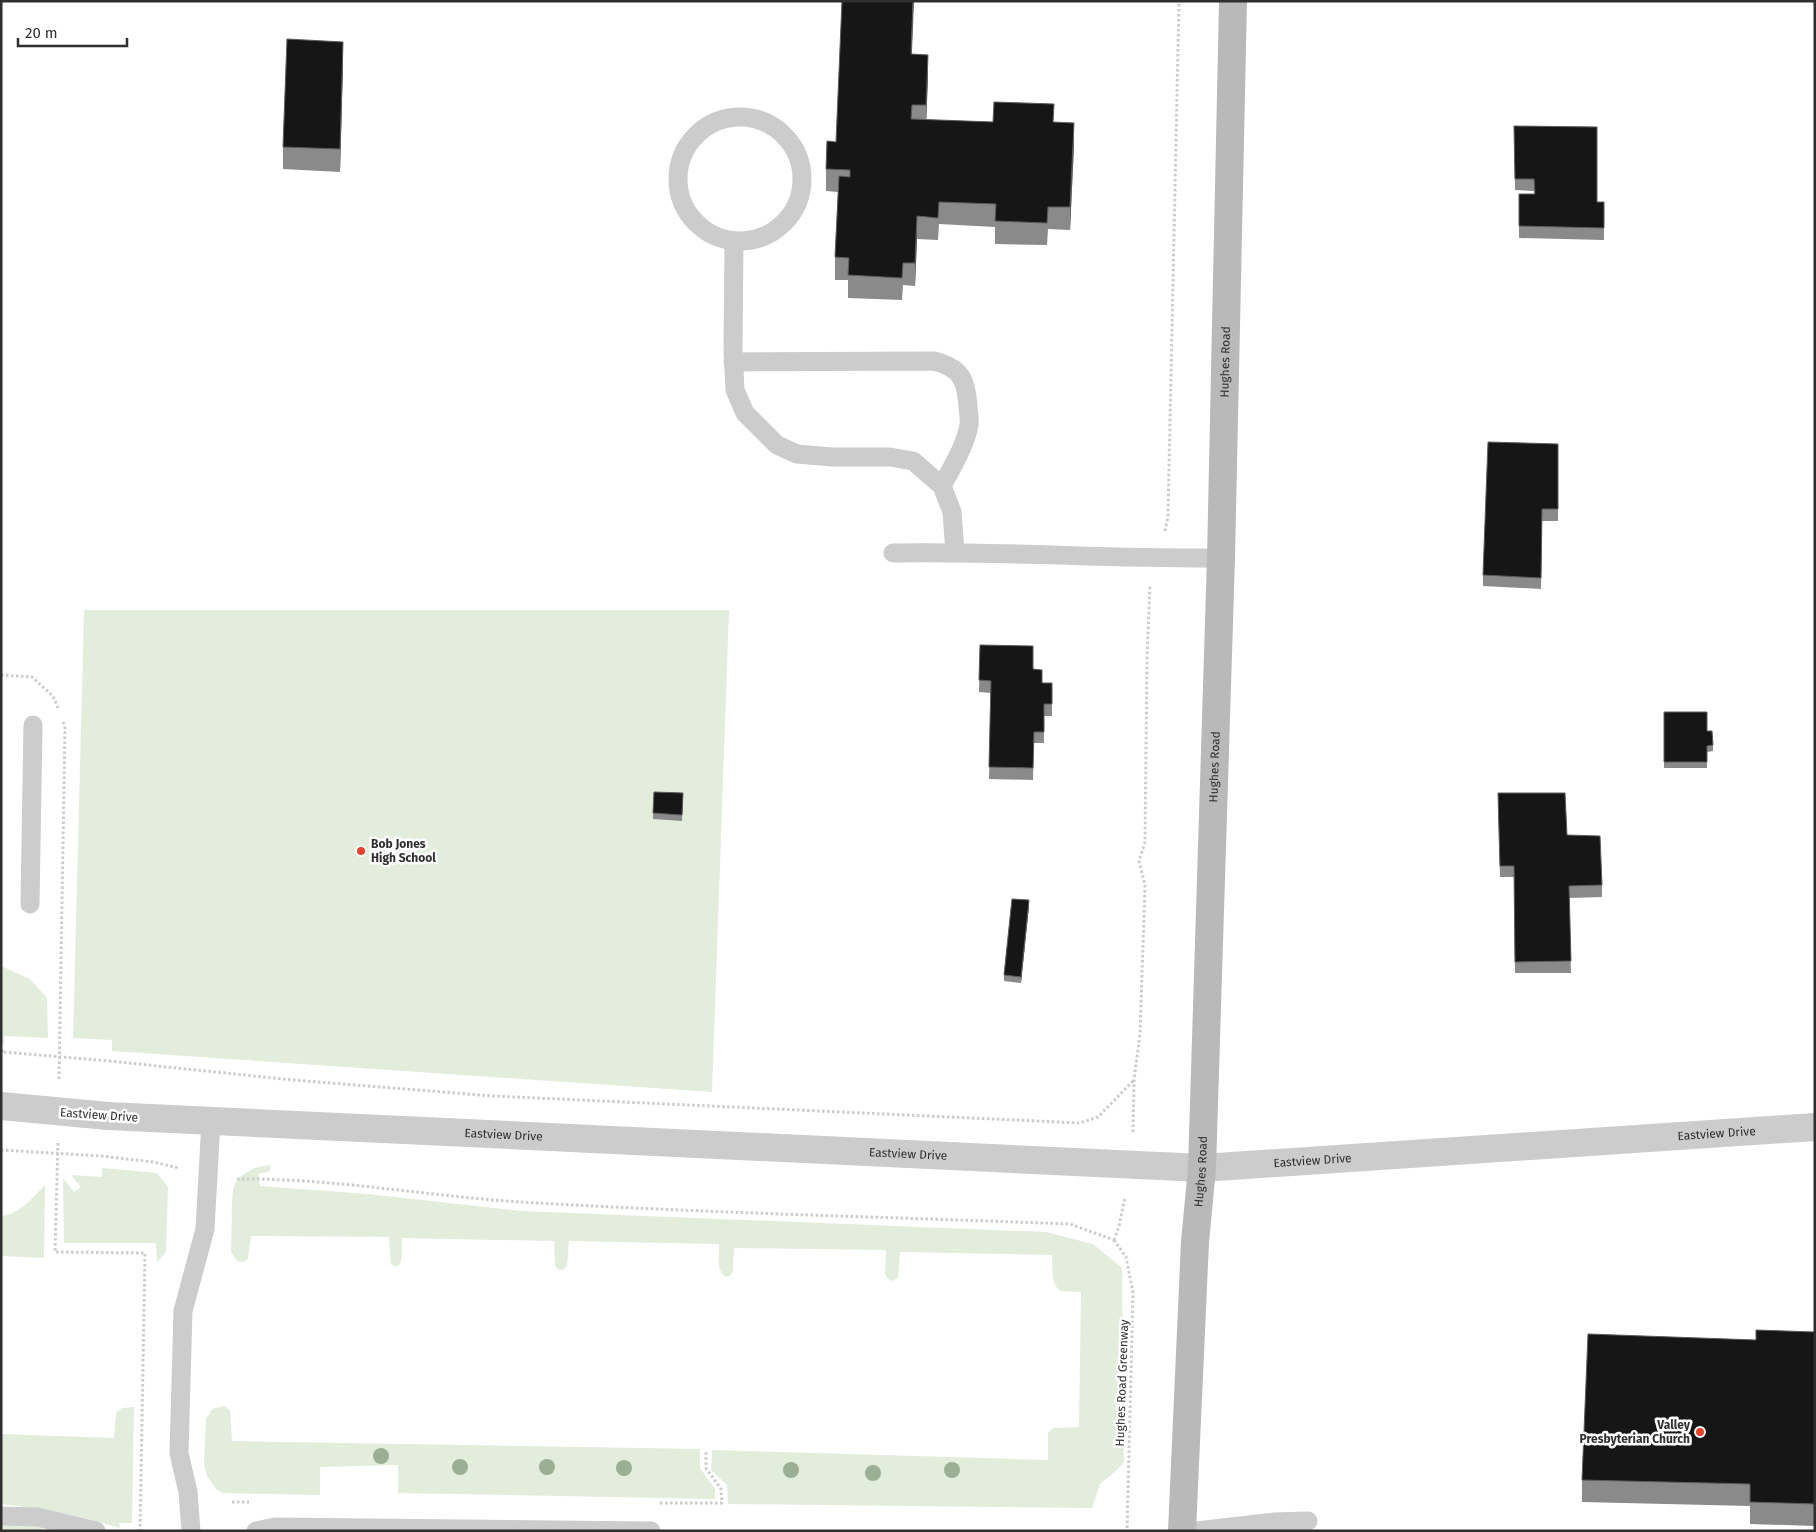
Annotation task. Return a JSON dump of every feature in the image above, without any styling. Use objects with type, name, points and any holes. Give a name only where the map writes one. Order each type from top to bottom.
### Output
[{"type":"main road","name":"Hughes Road","points":[[1182,1531],[1195,1242],[1202,1168],[1221,558],[1233,1]]},
{"type":"street","name":"Eastview Drive","points":[[1,1106],[108,1116],[1202,1168],[1815,1127]]},
{"type":"lane","points":[[744,116],[765,122],[783,133],[795,149],[802,167],[802,186],[796,205],[786,221],[770,233],[753,240],[734,240],[712,234],[695,222],[683,204],[678,186],[679,163],[688,143],[703,128],[723,119],[744,116]]},
{"type":"lane","points":[[734,240],[733,362],[735,390],[745,413],[776,445],[798,454],[832,457],[890,457],[913,462],[942,486],[952,512],[955,552]]},
{"type":"lane","points":[[733,362],[934,361],[948,365],[960,376],[966,390],[969,425],[961,450],[942,486]]},
{"type":"lane","points":[[893,553],[955,552],[1157,559],[1221,558]]},
{"type":"lane","points":[[30,904],[33,725]]},
{"type":"lane","points":[[191,1531],[188,1492],[179,1453],[183,1311],[205,1229],[211,1121]]},
{"type":"lane","points":[[1,1516],[37,1517],[96,1531]]},
{"type":"lane","points":[[1196,1531],[1274,1522],[1308,1521]]},
{"type":"lane","points":[[256,1531],[275,1527],[651,1531]]},
{"type":"path","points":[[2,1052],[293,1080],[494,1096],[1080,1123],[1098,1117],[1113,1104],[1134,1080]]},
{"type":"path","points":[[1,1150],[101,1156],[152,1162],[208,1174]]},
{"type":"path","name":"Hughes Road Greenway","points":[[208,1174],[237,1179],[280,1179],[373,1186],[518,1202],[1070,1224],[1114,1240],[1126,1257],[1133,1293],[1127,1531]]},
{"type":"green space","points":[[84,610],[729,610],[712,1092],[112,1051],[112,1040],[73,1038]]},
{"type":"green space","points":[[1,966],[30,979],[47,998],[48,1038],[4,1036],[4,1045],[1,1044]]},
{"type":"green space","points":[[270,1165],[270,1171],[258,1174],[260,1186],[368,1194],[522,1211],[1046,1232],[1093,1244],[1122,1268],[1124,1462],[1100,1484],[1092,1508],[728,1504],[727,1485],[711,1470],[712,1450],[1048,1460],[1048,1433],[1053,1428],[1079,1427],[1081,1292],[1060,1291],[1055,1283],[1053,1274],[1052,1255],[900,1252],[898,1278],[893,1281],[888,1279],[885,1274],[886,1250],[734,1248],[733,1271],[730,1276],[726,1277],[719,1267],[719,1244],[569,1241],[567,1266],[563,1270],[559,1270],[555,1266],[554,1241],[402,1238],[402,1257],[400,1264],[396,1267],[391,1264],[389,1237],[251,1236],[248,1259],[243,1262],[237,1261],[231,1252],[234,1186],[245,1173]]},
{"type":"green space","points":[[102,1168],[157,1173],[168,1187],[166,1252],[157,1262],[156,1243],[64,1243],[63,1178],[74,1192],[81,1187],[71,1175],[102,1177]]},
{"type":"green space","points":[[45,1185],[44,1258],[1,1256],[1,1216],[20,1209]]},
{"type":"green space","points":[[224,1406],[230,1410],[232,1441],[700,1449],[700,1468],[715,1489],[715,1499],[398,1493],[398,1465],[320,1467],[320,1495],[223,1493],[216,1489],[207,1476],[204,1464],[206,1419],[212,1409]]},
{"type":"green space","points":[[134,1407],[132,1523],[119,1523],[120,1528],[61,1513],[1,1504],[1,1434],[114,1438],[116,1413],[122,1408]]},
{"type":"green space","points":[[27,1524],[50,1531],[1,1531],[1,1526]]},
{"type":"building","points":[[842,1],[913,1],[911,54],[928,55],[926,105],[912,105],[911,119],[993,122],[994,102],[1054,104],[1053,122],[1074,123],[1070,207],[1048,207],[1047,223],[995,221],[996,204],[939,202],[938,218],[917,216],[915,263],[903,263],[902,278],[848,275],[849,258],[835,257],[839,176],[850,177],[850,170],[826,169],[827,141],[836,142]]},
{"type":"building","points":[[287,39],[343,42],[340,149],[283,147]]},
{"type":"building","points":[[1514,126],[1597,127],[1597,202],[1604,202],[1604,228],[1519,226],[1519,194],[1535,194],[1534,179],[1515,179]]},
{"type":"building","points":[[1488,442],[1558,444],[1558,509],[1542,509],[1541,578],[1483,575]]},
{"type":"building","points":[[980,645],[1033,646],[1033,669],[1042,670],[1042,683],[1052,683],[1052,704],[1044,704],[1044,732],[1034,732],[1033,768],[989,767],[991,681],[979,680]]},
{"type":"building","points":[[1664,712],[1707,712],[1707,731],[1712,731],[1713,745],[1707,746],[1707,762],[1664,762]]},
{"type":"building","points":[[654,792],[683,793],[682,815],[653,813]]},
{"type":"building","points":[[1498,793],[1565,793],[1567,835],[1600,836],[1602,885],[1569,886],[1571,961],[1515,962],[1514,866],[1500,866]]},
{"type":"building","points":[[1012,899],[1029,900],[1021,977],[1004,975]]},
{"type":"building","name":"Valley Presbyterian Church","points":[[1756,1330],[1815,1332],[1815,1504],[1750,1502],[1750,1484],[1582,1480],[1588,1334],[1756,1340]]},
{"type":"place","name":"Bob Jones High School","points":[[361,851]]},
{"type":"place","name":"Valley Presbyterian Church","points":[[1700,1432]]}]
